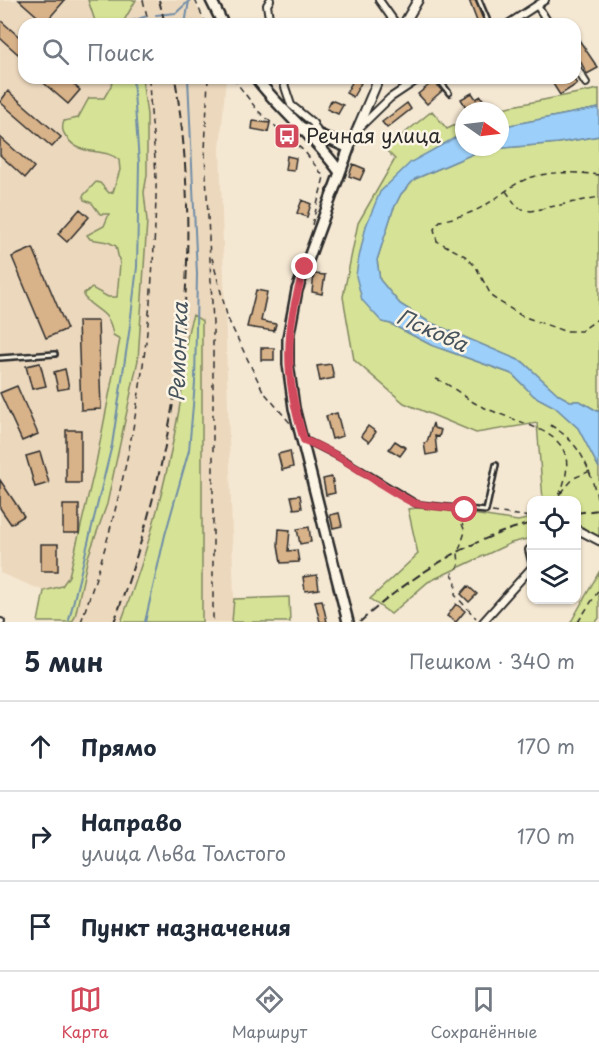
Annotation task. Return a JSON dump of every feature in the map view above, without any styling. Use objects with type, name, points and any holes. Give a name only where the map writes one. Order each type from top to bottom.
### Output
[{"type":"main road","points":[[211,0],[220,18]]},
{"type":"main road","points":[[262,84],[327,154],[339,171]]},
{"type":"main road","points":[[301,127],[349,148],[297,290],[288,338],[290,383],[348,622]]},
{"type":"street","points":[[269,18],[267,5],[270,0]]},
{"type":"street","points":[[379,0],[392,18]]},
{"type":"street","points":[[408,18],[418,0]]},
{"type":"street","points":[[517,18],[545,0]]},
{"type":"street","points":[[537,5],[545,18]]},
{"type":"street","points":[[581,75],[586,83]]},
{"type":"street","points":[[284,84],[291,105],[313,123],[319,135]]},
{"type":"street","points":[[349,148],[376,84]]},
{"type":"street","points":[[356,131],[390,98],[411,84]]},
{"type":"street","points":[[581,531],[599,540]]},
{"type":"street","points":[[481,622],[527,571]]},
{"type":"lane","points":[[479,0],[487,18]]},
{"type":"lane","points":[[442,84],[448,93]]},
{"type":"lane","points":[[0,358],[54,354]]},
{"type":"lane","points":[[304,440],[345,460],[417,504],[446,505],[465,510],[486,511],[496,465]]},
{"type":"path","points":[[143,0],[148,18]]},
{"type":"path","points":[[195,0],[203,18]]},
{"type":"path","points":[[81,622],[117,503],[145,369],[156,195],[149,84]]},
{"type":"path","points":[[207,84],[205,152],[211,255],[213,622]]},
{"type":"path","points":[[238,84],[258,111],[305,152],[324,177],[312,224],[314,240]]},
{"type":"path","points":[[599,176],[552,174],[522,181],[461,217],[440,221],[434,228],[437,241],[465,256],[476,267],[492,297],[522,316],[564,331],[581,331],[599,318]]},
{"type":"path","points":[[506,191],[518,208],[531,211],[599,197]]},
{"type":"path","points":[[211,255],[228,319],[263,391],[290,424]]},
{"type":"path","points":[[436,378],[480,406],[556,438],[568,454],[568,471],[561,494]]},
{"type":"path","points":[[550,425],[567,435],[591,470],[592,486],[599,505]]},
{"type":"path","points":[[561,494],[574,478],[591,470]]},
{"type":"path","points":[[465,510],[461,521],[465,532],[458,553],[459,565],[452,574],[456,581],[455,595],[481,622]]},
{"type":"path","points":[[486,511],[527,516]]},
{"type":"path","points":[[578,622],[599,590]]},
{"type":"shaded area","points":[[0,0],[114,0],[118,18],[18,18],[18,84],[131,84],[120,339],[96,463],[69,576],[62,586],[44,591],[0,573]]},
{"type":"shaded area","points":[[136,0],[193,0],[203,18],[126,18]]},
{"type":"shaded area","points":[[143,84],[225,84],[220,149],[234,597],[232,622],[202,622],[202,321],[188,328],[181,401],[165,480],[152,535],[121,622],[72,622],[88,557],[107,504],[138,360],[147,221],[144,192],[147,175],[147,115]]},
{"type":"green space","points":[[88,0],[136,0],[126,18],[94,18]]},
{"type":"green space","points":[[112,84],[143,84],[147,115],[147,175],[144,192],[147,221],[138,360],[107,504],[88,557],[75,617],[72,622],[38,622],[44,591],[62,586],[69,576],[96,463],[120,339],[113,335],[106,316],[84,297],[84,293],[92,288],[108,297],[117,297],[120,264],[116,246],[90,239],[87,235],[104,226],[109,214],[100,214],[92,203],[84,200],[83,196],[96,182],[100,183],[109,193],[113,192],[120,170],[119,160],[107,154],[73,145],[63,131],[64,121],[78,118],[89,98],[104,98]]},
{"type":"green space","points":[[599,89],[599,108],[509,125],[509,107]]},
{"type":"green space","points":[[432,111],[447,129],[455,125],[455,139],[440,147],[366,226],[382,322],[391,324],[431,345],[512,374],[534,396],[555,407],[578,428],[599,468],[599,546],[581,527],[581,496],[543,496],[537,423],[476,433],[404,403],[354,360],[343,297],[358,223],[395,159],[385,149]]},
{"type":"green space","points":[[599,136],[599,412],[580,401],[570,401],[559,395],[523,362],[429,322],[400,304],[380,280],[377,260],[393,210],[401,194],[415,179],[468,156],[509,156],[509,148]]},
{"type":"green space","points":[[193,315],[202,321],[202,622],[121,622],[140,570],[162,491],[179,410],[185,350]]},
{"type":"green space","points":[[426,507],[518,521],[527,519],[527,539],[511,543],[428,582],[391,614],[370,599],[418,554],[408,509]]},
{"type":"green space","points":[[599,572],[599,618],[596,622],[571,622]]},
{"type":"green space","points":[[289,597],[290,622],[232,622],[234,599]]},
{"type":"water","points":[[599,108],[599,136],[509,148],[509,125]]},
{"type":"water","name":"Пскова","points":[[455,138],[455,156],[468,156],[415,179],[401,194],[393,210],[377,260],[380,280],[400,304],[429,322],[523,362],[559,395],[570,401],[580,401],[599,412],[599,468],[578,428],[555,407],[534,396],[512,374],[431,345],[391,324],[382,322],[362,300],[356,276],[366,226],[380,192],[411,162]]},
{"type":"building","points":[[19,0],[65,0],[49,18],[39,18]]},
{"type":"building","points":[[469,0],[475,0],[482,18],[476,18]]},
{"type":"building","points":[[0,20],[18,36],[18,54],[0,38]]},
{"type":"building","points":[[581,43],[598,68],[587,74],[581,63]]},
{"type":"building","points":[[45,84],[73,84],[80,90],[68,104]]},
{"type":"building","points":[[351,84],[360,84],[353,97],[346,93]]},
{"type":"building","points":[[430,84],[436,84],[442,91],[427,104],[418,94]]},
{"type":"building","points":[[553,84],[577,84],[560,95]]},
{"type":"building","points":[[8,91],[61,137],[52,147],[0,102]]},
{"type":"building","points":[[472,93],[476,99],[481,96],[484,102],[463,102],[461,99]]},
{"type":"building","points":[[331,100],[343,105],[338,114],[327,109]]},
{"type":"building","points":[[407,103],[411,109],[387,128],[382,122]]},
{"type":"building","points":[[253,121],[270,123],[268,132],[252,129]]},
{"type":"building","points":[[0,137],[34,167],[25,178],[0,155]]},
{"type":"building","points":[[287,156],[296,158],[294,171],[285,170]]},
{"type":"building","points":[[353,164],[365,169],[360,180],[349,176]]},
{"type":"building","points":[[302,200],[311,204],[307,217],[297,213]]},
{"type":"building","points":[[80,209],[89,217],[67,242],[58,234]]},
{"type":"building","points":[[33,248],[67,329],[46,338],[12,257]]},
{"type":"building","points":[[314,274],[325,275],[322,294],[312,292]]},
{"type":"building","points":[[256,290],[267,292],[261,321],[276,324],[274,331],[247,327]]},
{"type":"building","points":[[78,321],[98,321],[101,409],[81,410]]},
{"type":"building","points":[[261,348],[274,348],[274,360],[261,360]]},
{"type":"building","points":[[40,363],[46,386],[32,389],[26,366]]},
{"type":"building","points":[[331,364],[334,378],[320,381],[317,366]]},
{"type":"building","points":[[65,369],[69,388],[58,390],[54,372]]},
{"type":"building","points":[[17,386],[38,434],[22,441],[0,393]]},
{"type":"building","points":[[337,413],[343,436],[332,439],[326,416]]},
{"type":"building","points":[[433,423],[434,428],[441,430],[439,437],[435,436],[437,453],[426,455],[424,443],[427,442]]},
{"type":"building","points":[[368,426],[376,432],[369,442],[361,436]]},
{"type":"building","points":[[66,430],[81,430],[81,483],[66,483]]},
{"type":"building","points":[[395,441],[406,448],[400,456],[389,449]]},
{"type":"building","points":[[290,451],[293,467],[282,470],[278,454]]},
{"type":"building","points":[[40,452],[49,483],[35,487],[26,456]]},
{"type":"building","points":[[332,477],[335,493],[326,495],[323,479]]},
{"type":"building","points":[[0,480],[24,516],[11,524],[0,508]]},
{"type":"building","points":[[300,495],[302,508],[294,509],[291,496]]},
{"type":"building","points":[[63,505],[79,505],[79,533],[63,533]]},
{"type":"building","points":[[339,513],[342,526],[333,528],[330,515]]},
{"type":"building","points":[[309,527],[311,542],[300,544],[297,529]]},
{"type":"building","points":[[279,529],[290,530],[288,551],[297,550],[299,562],[281,563],[278,545]]},
{"type":"building","points":[[41,544],[58,544],[58,571],[41,571]]},
{"type":"building","points":[[317,575],[319,589],[305,591],[303,577]]},
{"type":"building","points":[[468,586],[477,594],[469,602],[461,594]]},
{"type":"building","points":[[322,600],[327,622],[320,622],[315,601]]},
{"type":"building","points":[[456,604],[465,611],[456,622],[447,616]]},
{"type":"waterway","points":[[156,15],[176,13],[190,0]]},
{"type":"waterway","name":"Ремонтка","points":[[186,18],[189,1]]},
{"type":"waterway","points":[[141,18],[147,16]]},
{"type":"waterway","points":[[69,620],[112,445],[137,267],[139,163],[133,84]]},
{"type":"waterway","name":"Ремонтка","points":[[145,622],[165,535],[189,450],[195,383],[197,274],[188,84]]},
{"type":"railway","points":[[159,0],[164,18]]},
{"type":"railway","points":[[114,622],[137,556],[155,489],[170,422],[180,354],[186,285],[187,216],[184,147],[176,84]]},
{"type":"railway","points":[[581,512],[599,510]]},
{"type":"railway","points":[[360,622],[398,590],[440,562],[485,539],[527,524]]},
{"type":"place","name":"Речная улица","points":[[287,136]]},
{"type":"route","points":[[305,267],[297,290],[288,338],[290,383],[294,408],[304,440],[345,460],[417,504],[446,505],[465,510]]}]
